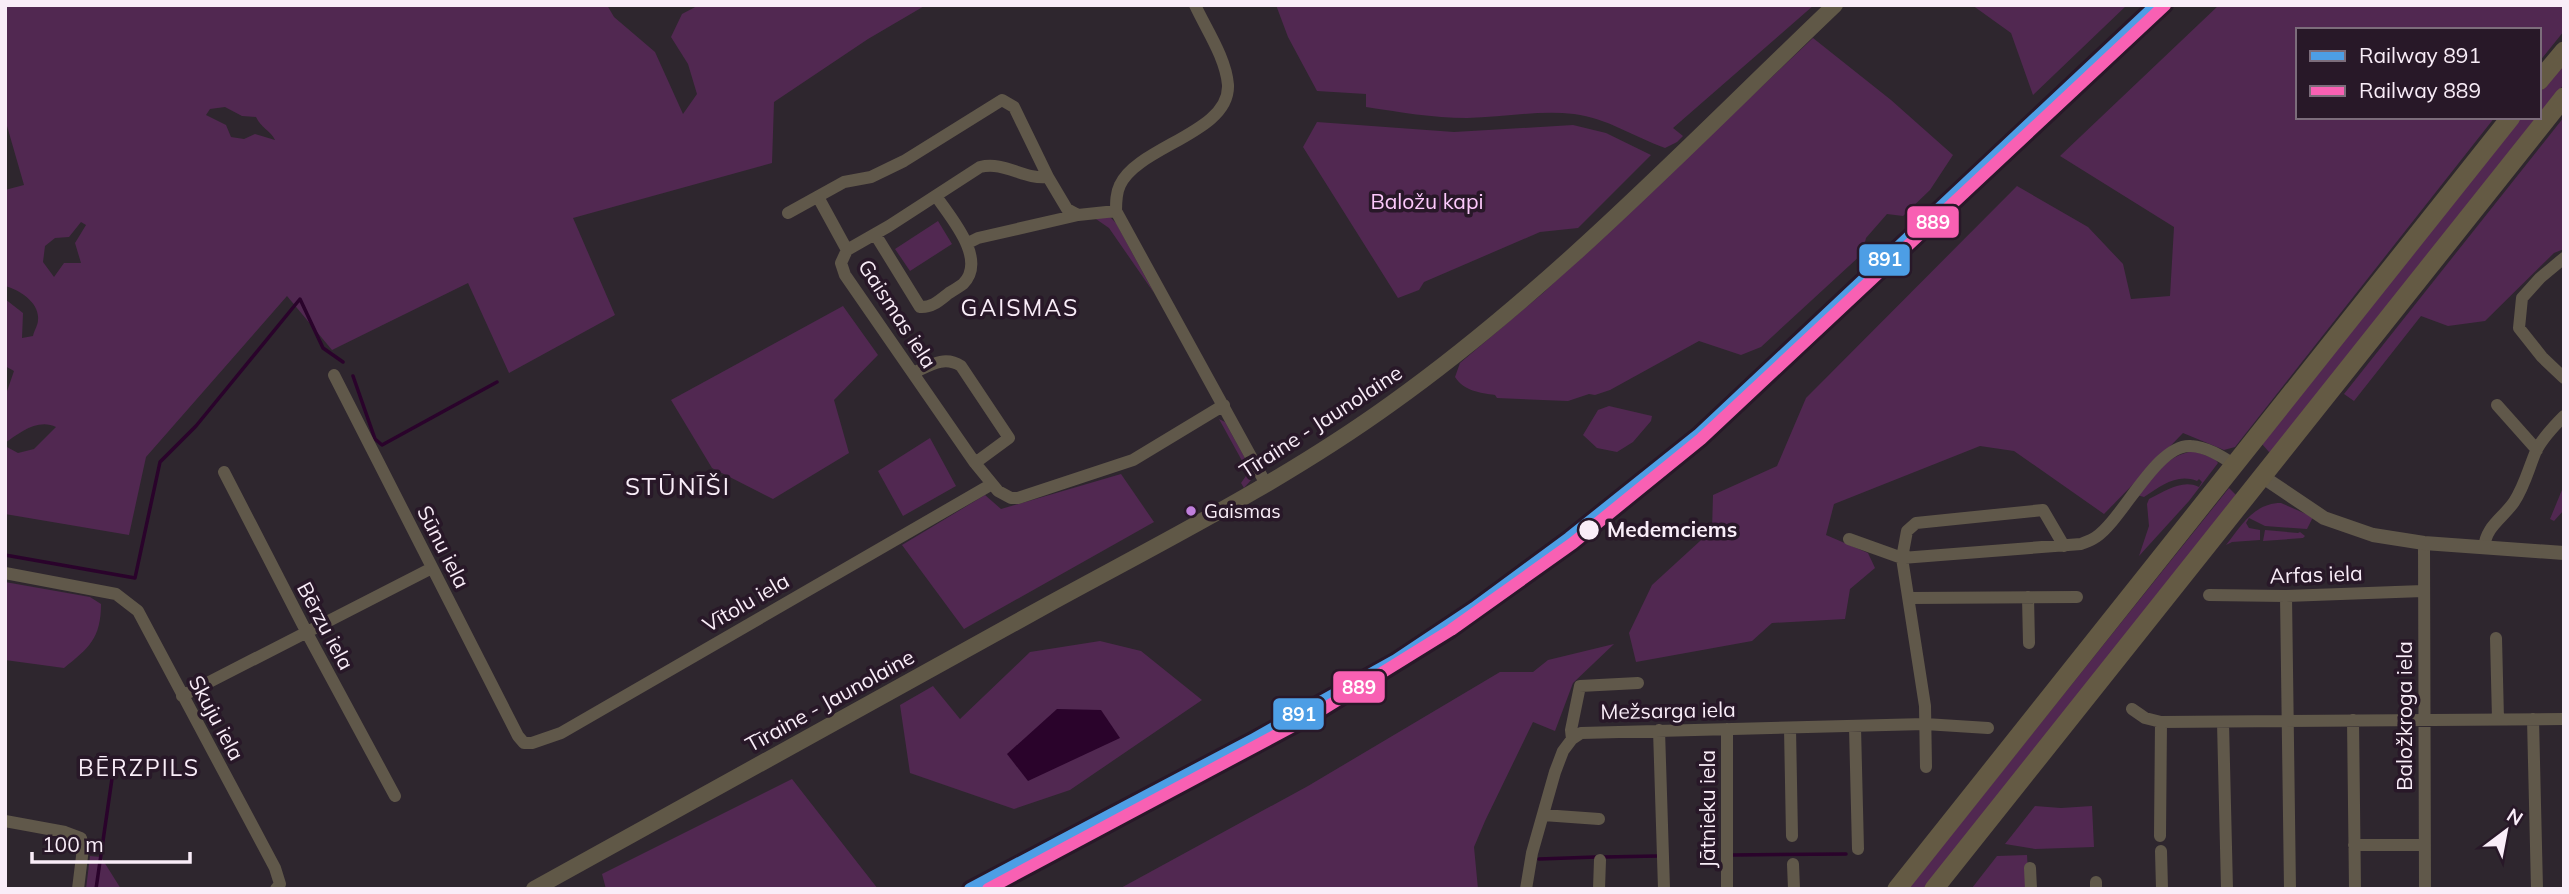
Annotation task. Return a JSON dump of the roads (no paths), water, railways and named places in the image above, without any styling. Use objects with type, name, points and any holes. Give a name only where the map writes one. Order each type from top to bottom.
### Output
[{"type":"highway","points":[[2541,80],[2564,51]]},
{"type":"highway","points":[[1934,889],[2564,97]]},
{"type":"highway","points":[[1897,889],[2509,119]]},
{"type":"main road","name":"Tīraine - Jaunolaine","points":[[534,889],[1266,484],[1368,420],[1489,330],[1606,224],[1835,5]]},
{"type":"street","points":[[1195,5],[1226,76],[1227,93],[1222,107],[1209,120],[1131,171],[1120,183],[1116,211],[1266,484]]},
{"type":"street","points":[[788,213],[844,182],[871,177],[904,160],[1002,100],[1014,107],[1048,177],[1067,209],[1079,215]]},
{"type":"street","points":[[847,250],[980,167],[992,164],[1038,179],[1048,177]]},
{"type":"street","points":[[875,234],[920,307],[932,305],[964,283],[970,269],[968,243],[936,196]]},
{"type":"street","name":"Gaismas iela","points":[[818,197],[847,250],[841,263],[845,275],[975,463],[1004,495],[1018,498],[1137,458],[1224,405]]},
{"type":"street","points":[[968,243],[978,238],[1079,215],[1116,211]]},
{"type":"street","points":[[2564,258],[2522,298],[2519,328],[2542,357],[2564,378]]},
{"type":"street","points":[[913,373],[940,361],[953,360],[961,366],[1009,438],[975,463]]},
{"type":"street","name":"Sūnu iela","points":[[334,375],[518,736]]},
{"type":"street","points":[[2497,405],[2537,450]]},
{"type":"street","points":[[2484,548],[2492,524],[2511,506],[2526,482],[2537,450],[2562,420]]},
{"type":"street","points":[[1849,539],[1902,558],[2081,544],[2095,538],[2128,502],[2140,484],[2175,449],[2188,445],[2204,448],[2235,465]]},
{"type":"street","name":"Bērzu iela","points":[[224,472],[307,634],[395,796]]},
{"type":"street","points":[[2263,477],[2324,518],[2373,535],[2424,543],[2564,553]]},
{"type":"street","name":"Vītolu iela","points":[[518,736],[524,743],[532,743],[561,733],[992,484]]},
{"type":"street","points":[[1926,767],[1925,706],[1902,558],[1907,531],[1916,523],[2043,510],[2064,546]]},
{"type":"street","name":"Baložkroga iela","points":[[2424,543],[2425,889]]},
{"type":"street","points":[[182,696],[432,568]]},
{"type":"street","name":"Skuju iela","points":[[5,573],[116,594],[138,611],[275,868],[279,884],[276,889]]},
{"type":"street","name":"Arfas iela","points":[[2209,595],[2286,596],[2423,591]]},
{"type":"street","points":[[2286,596],[2290,889]]},
{"type":"street","points":[[1910,597],[2077,597]]},
{"type":"street","points":[[2028,597],[2029,643]]},
{"type":"street","points":[[2496,638],[2498,719]]},
{"type":"street","points":[[1525,889],[1555,772],[1563,751],[1572,739],[1571,730],[1580,686],[1638,683]]},
{"type":"street","points":[[2132,709],[2145,719],[2161,722],[2564,719]]},
{"type":"street","points":[[2533,719],[2537,889]]},
{"type":"street","points":[[2353,720],[2355,889]]},
{"type":"street","points":[[2160,836],[2161,722]]},
{"type":"street","points":[[2223,722],[2227,889]]},
{"type":"street","name":"Mežsarga iela","points":[[1572,739],[1581,733],[1659,730],[1925,724],[1988,728]]},
{"type":"street","points":[[1855,727],[1858,849]]},
{"type":"street","points":[[1790,728],[1792,836]]},
{"type":"street","name":"Jātnieku iela","points":[[1727,729],[1727,889]]},
{"type":"street","points":[[1659,730],[1664,889]]},
{"type":"street","points":[[1543,815],[1599,819]]},
{"type":"street","points":[[5,821],[65,832],[81,838],[83,848],[78,889]]},
{"type":"street","points":[[2354,845],[2425,845]]},
{"type":"street","points":[[2161,851],[2162,889]]},
{"type":"street","points":[[1600,860],[1600,889]]},
{"type":"street","points":[[1793,864],[1794,889]]},
{"type":"street","points":[[2030,868],[2031,889]]},
{"type":"waterway","points":[[5,555],[135,578],[160,462],[196,426],[300,299],[323,348],[343,362]]},
{"type":"waterway","points":[[353,376],[375,439],[382,445],[497,382]]},
{"type":"waterway","points":[[96,889],[115,758]]},
{"type":"waterway","points":[[1733,855],[1846,854]]},
{"type":"waterway","points":[[1604,857],[1658,856]]},
{"type":"waterway","points":[[1539,859],[1596,857]]},
{"type":"rail line","name":"891","points":[[970,889],[1254,739],[1396,660],[1474,608],[1569,538],[1698,435],[2156,5]]},
{"type":"rail line","name":"889","points":[[988,889],[1312,716],[1451,630],[1573,543],[1701,439],[2165,5]]},
{"type":"place","name":"Gaismas","points":[[1191,511]]},
{"type":"place","name":"Medemciems","points":[[1589,530]]},
{"type":"district","name":"GAISMAS","points":[[1020,308]]},
{"type":"district","name":"STŪNĪŠI","points":[[678,487]]},
{"type":"district","name":"BĒRZPILS","points":[[139,768]]},
{"type":"park label","name":"Baložu kapi","points":[[1427,202]]}]
